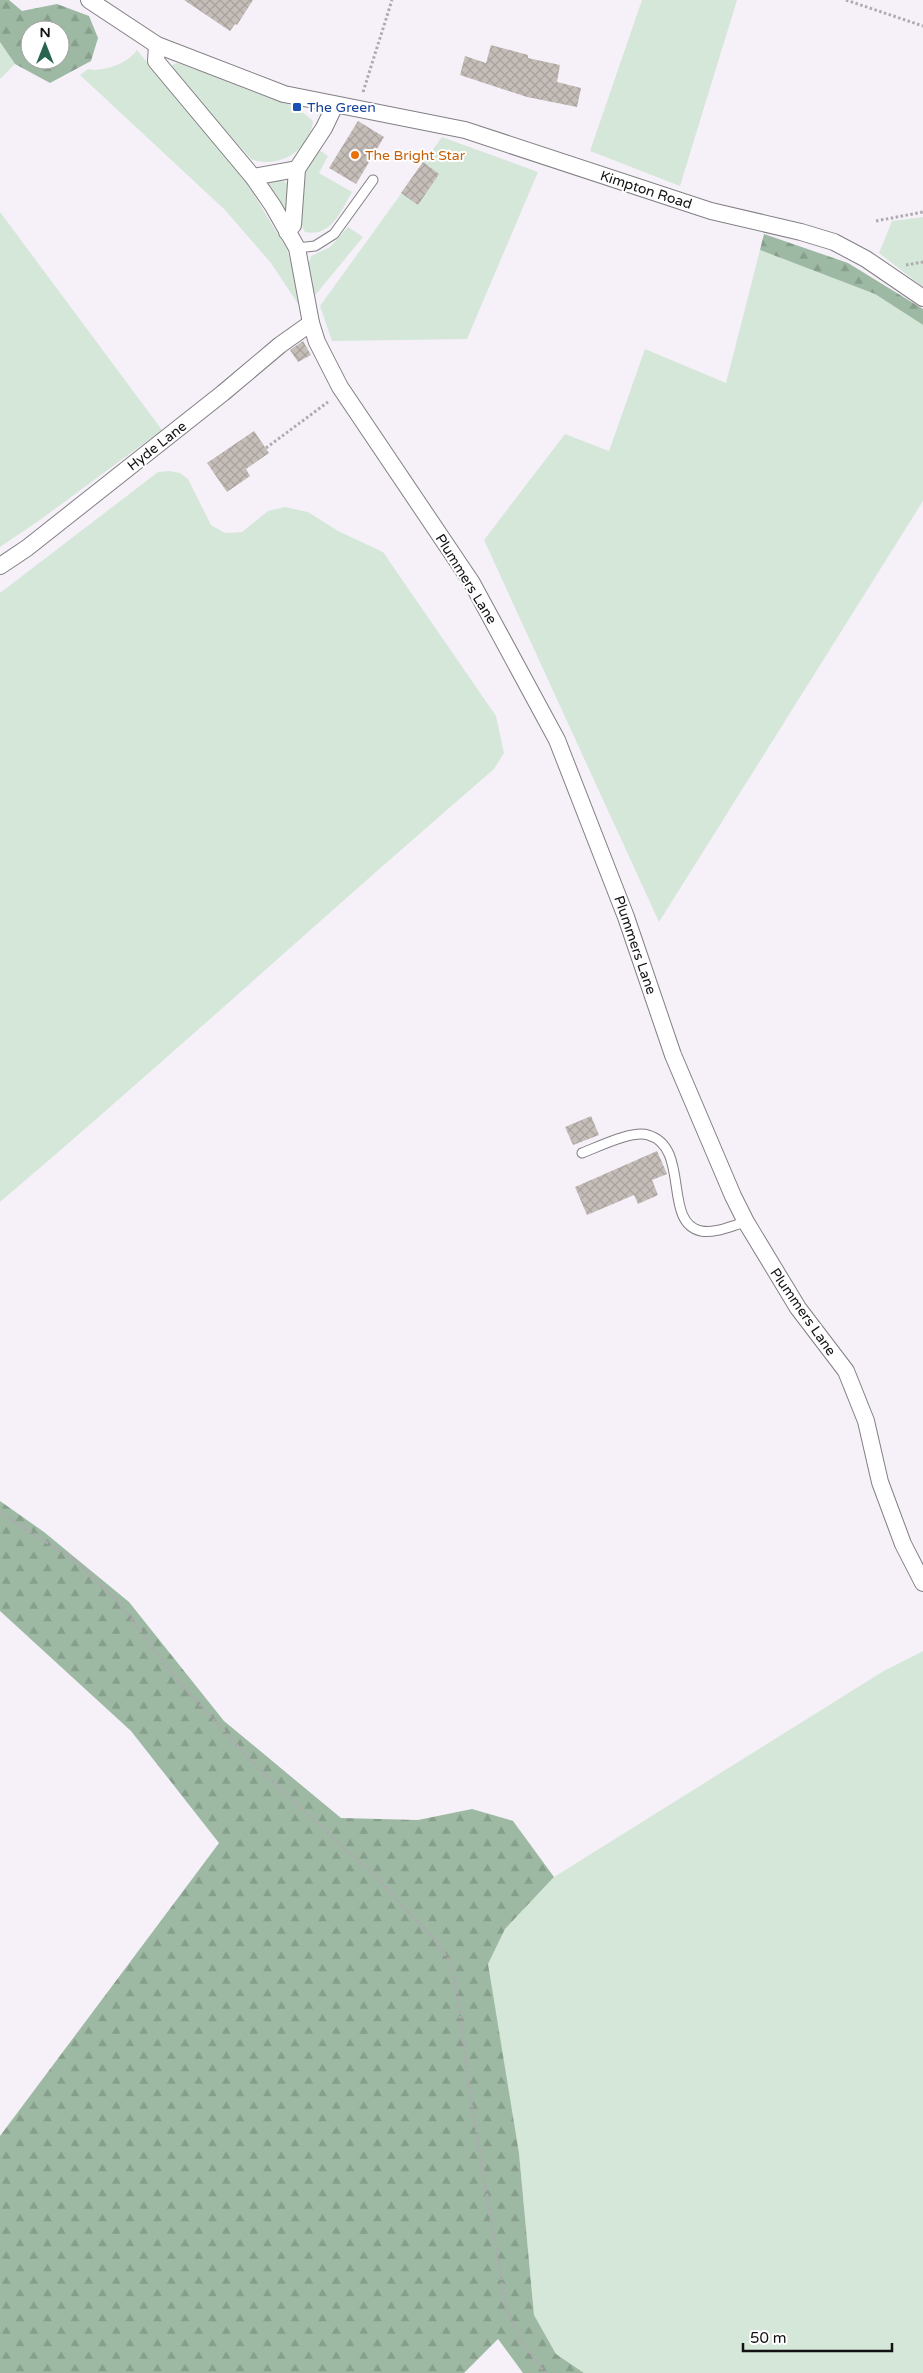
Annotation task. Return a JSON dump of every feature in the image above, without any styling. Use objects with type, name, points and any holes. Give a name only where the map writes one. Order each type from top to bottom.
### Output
[{"type":"street","name":"Kimpton Road","points":[[89,0],[157,45],[284,94],[335,105],[358,107],[465,130],[711,211],[801,232],[834,242],[866,258],[923,298]]},
{"type":"street","points":[[157,45],[156,61],[253,177],[297,248],[311,323]]},
{"type":"street","points":[[288,232],[293,225],[297,169],[324,128],[335,105]]},
{"type":"street","points":[[253,177],[297,169]]},
{"type":"street","name":"Hyde Lane","points":[[0,566],[34,542],[201,411],[280,345],[311,323]]},
{"type":"street","name":"Plummers Lane","points":[[311,323],[317,342],[340,387],[472,583],[557,740],[626,917],[673,1056],[746,1222],[798,1308],[846,1372],[866,1421],[880,1482],[903,1544],[923,1583]]},
{"type":"lane","points":[[297,248],[316,246],[334,234],[373,180]]},
{"type":"lane","points":[[582,1153],[625,1137],[647,1134],[660,1142],[672,1161],[681,1216],[689,1225],[700,1231],[710,1231],[746,1222]]},
{"type":"path","points":[[358,107],[392,0]]},
{"type":"path","points":[[846,0],[923,26]]},
{"type":"path","points":[[876,221],[923,212]]},
{"type":"path","points":[[266,448],[328,402]]},
{"type":"path","points":[[0,1512],[74,1560],[116,1598],[179,1682],[258,1768],[376,1877],[436,1940],[450,1962],[458,1990],[468,2082],[506,2308],[520,2339],[545,2373]]},
{"type":"green space","points":[[0,0],[9,0],[22,11],[57,4],[89,16],[98,38],[91,61],[50,83],[26,70],[70,70],[70,20],[20,20],[20,67],[15,64],[0,42]]},
{"type":"green space","points":[[642,0],[737,0],[680,186],[590,151]]},
{"type":"green space","points":[[0,42],[15,64],[0,79]]},
{"type":"green space","points":[[137,50],[246,182],[287,249],[306,316],[271,263],[225,210],[80,75],[88,69],[94,70],[115,66],[133,55]]},
{"type":"green space","points":[[177,63],[269,96],[302,112],[313,121],[306,141],[291,155],[282,159],[262,162],[251,159],[172,70],[172,65]]},
{"type":"green space","points":[[442,137],[538,172],[467,339],[332,341],[320,306]]},
{"type":"green space","points":[[321,151],[328,156],[319,173],[352,192],[339,215],[329,227],[314,233],[305,232],[299,201],[303,176],[314,156]]},
{"type":"green space","points":[[282,180],[288,184],[287,210],[285,211],[267,183]]},
{"type":"green space","points":[[0,212],[162,430],[0,547]]},
{"type":"green space","points":[[923,217],[923,287],[879,253],[892,221]]},
{"type":"green space","points":[[348,227],[363,237],[312,299],[308,265],[311,256],[330,247]]},
{"type":"green space","points":[[764,234],[848,263],[923,309],[923,325],[875,294],[760,250]]},
{"type":"green space","points":[[760,250],[875,294],[923,325],[923,501],[659,922],[484,540],[565,434],[609,451],[645,349],[726,383]]},
{"type":"green space","points":[[170,471],[180,473],[188,479],[211,525],[225,533],[242,532],[268,511],[285,507],[308,512],[338,531],[383,552],[496,716],[504,753],[494,769],[0,1202],[0,593],[158,472]]},
{"type":"green space","points":[[0,1501],[44,1532],[129,1602],[224,1721],[341,1818],[418,1820],[472,1809],[513,1821],[554,1877],[505,1929],[488,1964],[519,2153],[534,2315],[556,2354],[584,2373],[523,2373],[498,2339],[464,2373],[0,2373],[0,2136],[219,1843],[131,1731],[0,1611]]},
{"type":"green space","points":[[923,1651],[923,2373],[584,2373],[556,2354],[534,2315],[519,2153],[487,1964],[505,1929],[554,1877],[882,1672]]},
{"type":"building","points":[[184,0],[253,0],[237,25],[235,24],[230,31]]},
{"type":"building","points":[[491,45],[528,55],[528,58],[560,65],[557,82],[581,88],[577,107],[527,97],[460,75],[465,56],[486,63]]},
{"type":"building","name":"The Bright Star","points":[[358,121],[384,137],[356,184],[329,168]]},
{"type":"building","points":[[423,162],[439,174],[418,205],[401,193]]},
{"type":"building","points":[[303,341],[311,355],[298,362],[290,350]]},
{"type":"building","points":[[254,431],[269,453],[246,469],[250,476],[227,492],[207,463]]},
{"type":"building","points":[[591,1116],[599,1135],[573,1145],[565,1127]]},
{"type":"building","points":[[657,1151],[667,1174],[652,1180],[658,1195],[638,1204],[634,1195],[587,1215],[575,1187]]},
{"type":"place","name":"The Green","points":[[297,107]]},
{"type":"place","name":"The Bright Star","points":[[355,155]]}]
